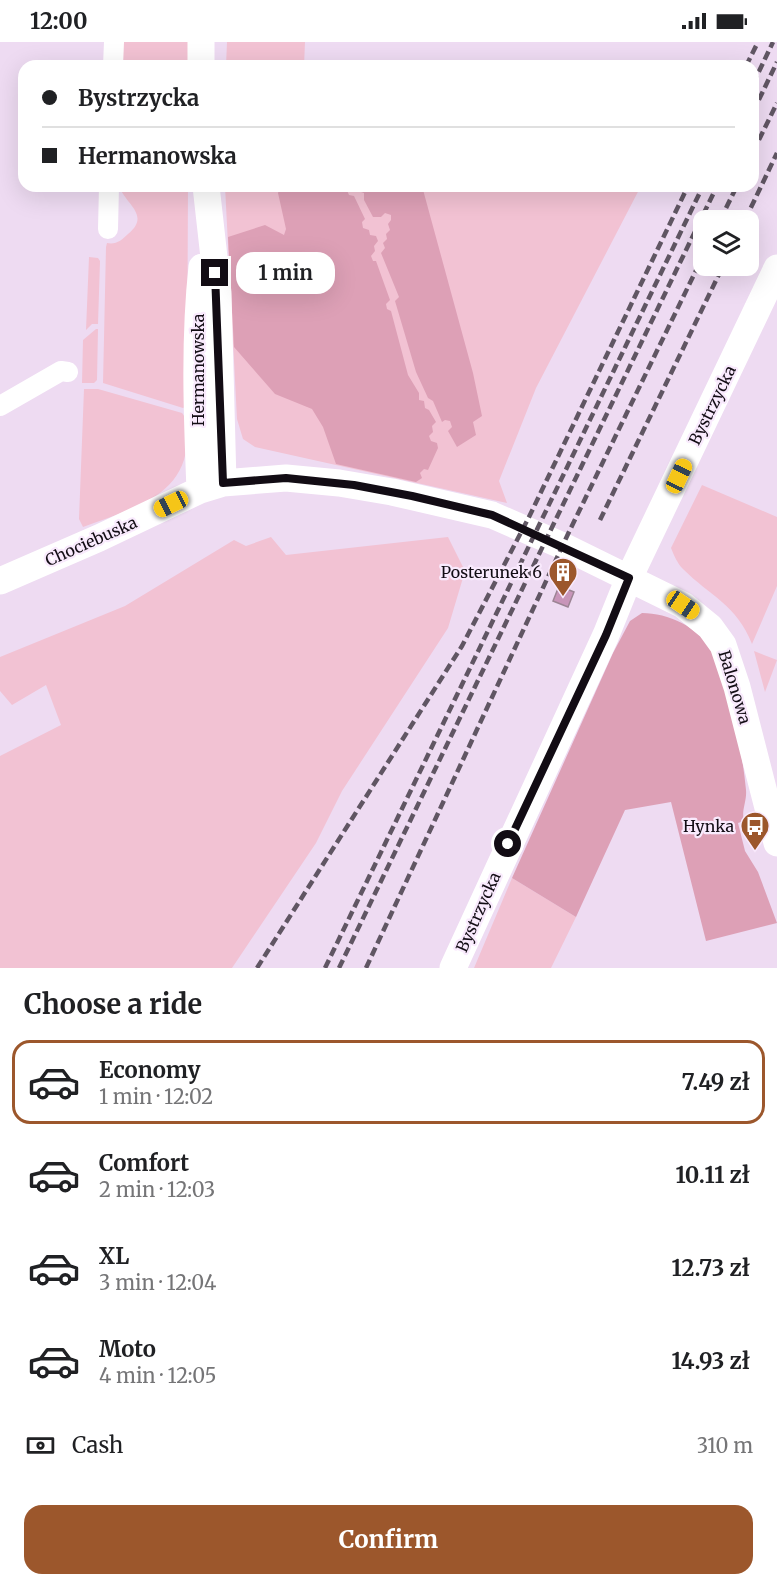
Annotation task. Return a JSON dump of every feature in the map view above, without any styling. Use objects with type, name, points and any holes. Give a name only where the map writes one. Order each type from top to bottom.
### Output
[{"type":"street","points":[[113,60],[114,42]]},
{"type":"street","points":[[201,42],[201,60]]},
{"type":"street","points":[[108,229],[109,192]]},
{"type":"street","name":"Hermanowska","points":[[206,192],[208,215],[199,296],[198,420],[212,486]]},
{"type":"street","name":"Bystrzycka","points":[[453,968],[606,635],[629,578],[777,268]]},
{"type":"street","points":[[0,406],[61,371],[68,372]]},
{"type":"street","name":"Chociebuska","points":[[0,581],[212,486],[286,478],[382,490],[492,515],[629,578]]},
{"type":"street","name":"Balonowa","points":[[629,578],[695,613],[710,627],[723,645],[737,687],[776,836]]},
{"type":"shaded area","points":[[122,42],[189,42],[189,60],[122,60]]},
{"type":"shaded area","points":[[227,42],[305,42],[304,60],[226,60]]},
{"type":"shaded area","points":[[188,192],[187,406],[183,408],[103,383],[106,247],[107,243],[116,243],[123,238],[135,227],[137,221],[135,210],[122,193]]},
{"type":"shaded area","points":[[225,192],[638,192],[536,388],[499,481],[507,503],[255,447],[243,439],[237,419]]},
{"type":"shaded area","points":[[348,192],[349,195],[354,196],[365,219],[362,222],[363,228],[369,230],[370,235],[376,236],[378,241],[371,256],[373,261],[376,261],[390,300],[386,304],[387,309],[391,311],[408,375],[419,393],[419,400],[424,401],[425,408],[429,410],[436,422],[429,436],[431,441],[437,443],[438,448],[428,470],[424,469],[420,473],[422,478],[416,482],[336,464],[323,427],[312,409],[275,394],[234,347],[228,237],[265,225],[284,235],[286,229],[278,193]]},
{"type":"shaded area","points":[[361,192],[424,192],[473,373],[482,416],[473,422],[476,435],[457,447],[448,431],[452,427],[450,421],[442,422],[416,372],[395,301],[399,297],[381,253],[385,248],[383,243],[387,239],[386,234],[390,230],[388,224],[391,215],[385,213],[381,217],[373,217],[364,200],[364,193]]},
{"type":"shaded area","points":[[89,257],[98,258],[100,261],[98,324],[92,324],[86,330]]},
{"type":"shaded area","points":[[98,329],[97,380],[94,383],[82,383],[83,340]]},
{"type":"shaded area","points":[[84,389],[98,389],[182,413],[186,419],[187,440],[184,460],[177,476],[165,489],[135,507],[83,527],[79,519]]},
{"type":"shaded area","points":[[702,485],[777,517],[777,586],[752,644],[731,610],[683,569],[671,548]]},
{"type":"shaded area","points":[[271,537],[286,555],[448,537],[465,571],[448,628],[342,791],[316,843],[232,968],[0,968],[0,756],[61,725],[46,685],[12,705],[0,691],[0,657],[125,606],[234,540],[246,546]]},
{"type":"shaded area","points":[[642,613],[672,619],[691,628],[706,642],[719,666],[735,719],[744,774],[746,794],[744,821],[738,823],[745,851],[758,872],[777,923],[706,941],[671,802],[625,810],[576,917],[512,878],[613,653],[630,621]]},
{"type":"shaded area","points":[[754,651],[777,660],[765,692]]},
{"type":"shaded area","points":[[512,878],[576,917],[551,968],[474,968]]},
{"type":"building","name":"Posterunek 6","points":[[559,586],[574,592],[568,607],[553,601]]},
{"type":"railway","points":[[749,60],[758,42]]},
{"type":"railway","points":[[759,71],[773,42]]},
{"type":"railway","points":[[759,100],[777,62]]},
{"type":"railway","points":[[759,140],[777,103]]},
{"type":"railway","points":[[759,191],[777,153]]},
{"type":"railway","points":[[257,968],[462,646],[529,517],[685,192]]},
{"type":"railway","points":[[325,968],[700,192]]},
{"type":"railway","points":[[339,968],[714,192]]},
{"type":"railway","points":[[725,210],[734,192]]},
{"type":"railway","points":[[750,210],[758,192]]},
{"type":"railway","points":[[366,968],[568,534],[693,276]]},
{"type":"railway","points":[[600,520],[718,276]]},
{"type":"place","name":"Posterunek 6","points":[[563,598]]},
{"type":"place","name":"Hynka","points":[[755,852]]},
{"type":"route","points":[[215,273],[218,293],[223,483],[286,478],[354,485],[412,496],[492,515],[629,578],[606,635],[508,844]]}]
